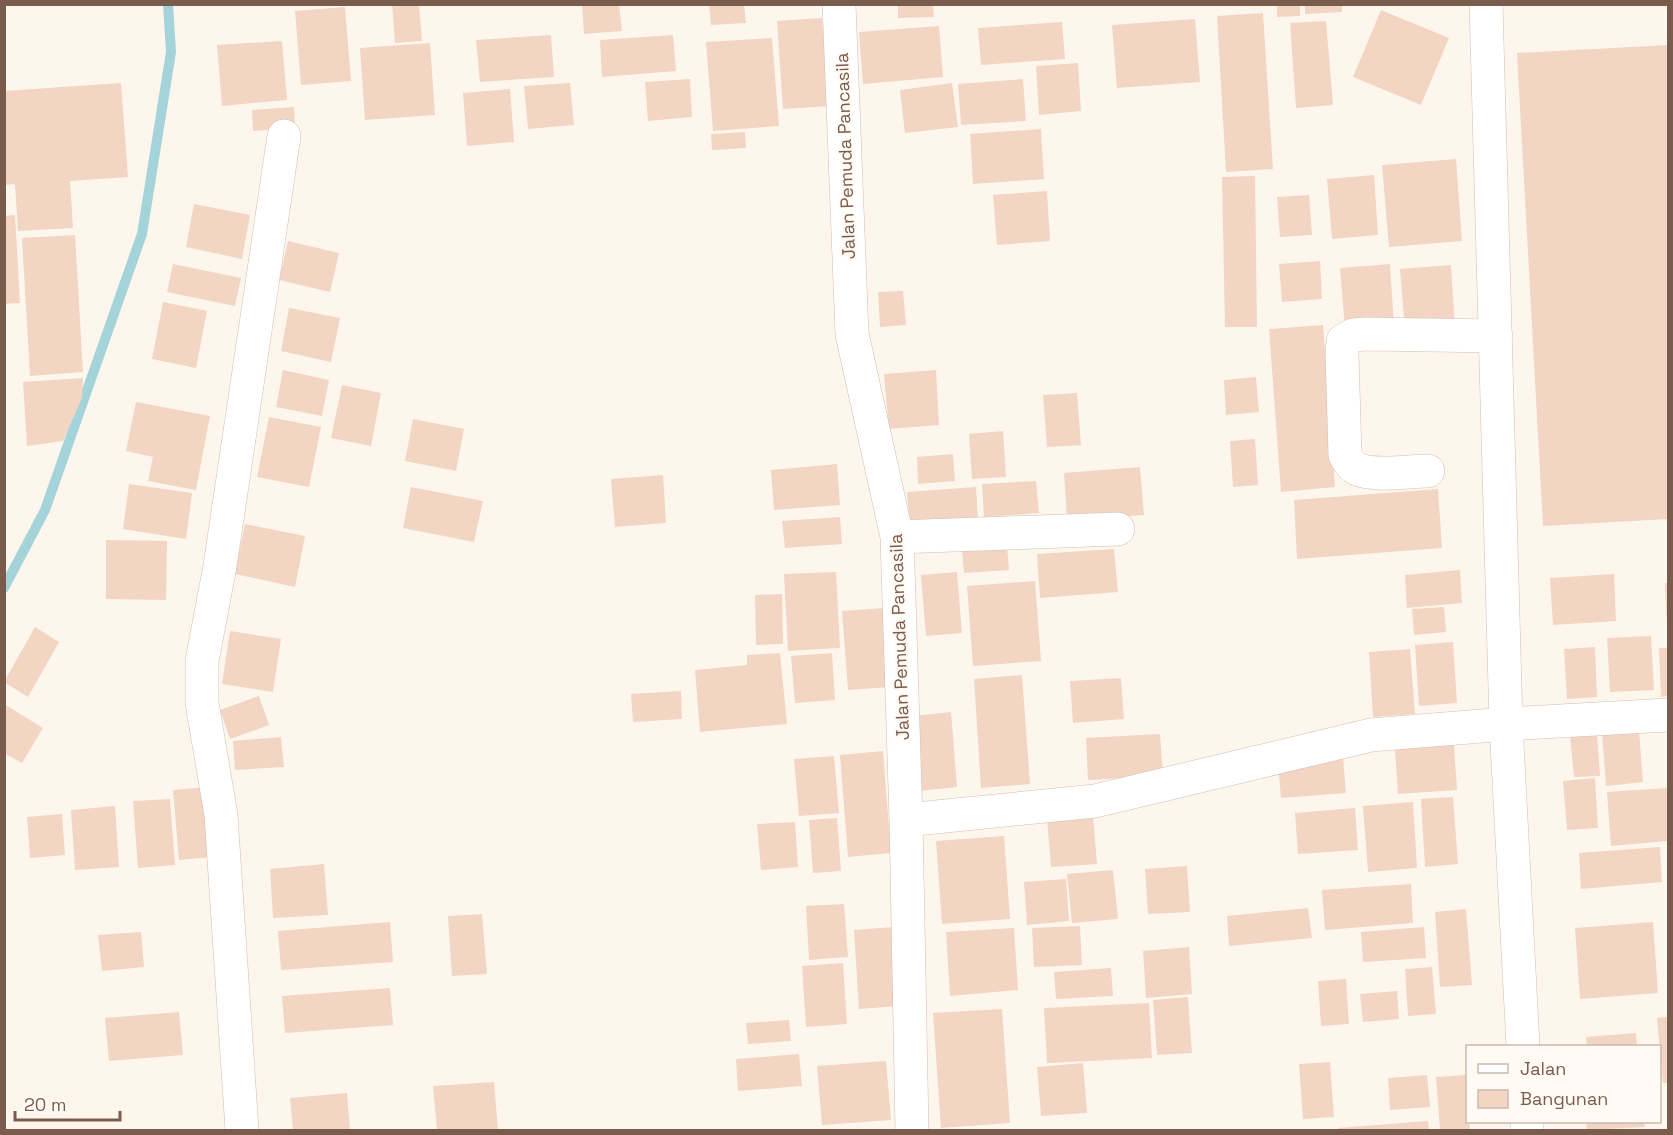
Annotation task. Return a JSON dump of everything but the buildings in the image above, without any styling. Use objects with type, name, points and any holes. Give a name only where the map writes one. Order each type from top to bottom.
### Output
[{"type":"street","name":"Jalan Pemuda Pancasila","points":[[839,4],[852,334],[897,537],[906,820],[912,1131]]},
{"type":"street","points":[[1486,4],[1506,724],[1523,1045]]},
{"type":"street","points":[[242,1131],[221,815],[202,703],[202,661],[222,555],[284,136]]},
{"type":"street","points":[[1428,471],[1376,472],[1356,469],[1350,464],[1345,455],[1343,341],[1353,335],[1366,334],[1496,336]]},
{"type":"street","points":[[897,537],[1118,529]]},
{"type":"street","points":[[906,820],[1095,801],[1371,735],[1506,724],[1668,715]]},
{"type":"waterway","points":[[4,588],[45,510],[142,234],[171,52],[168,4]]}]
